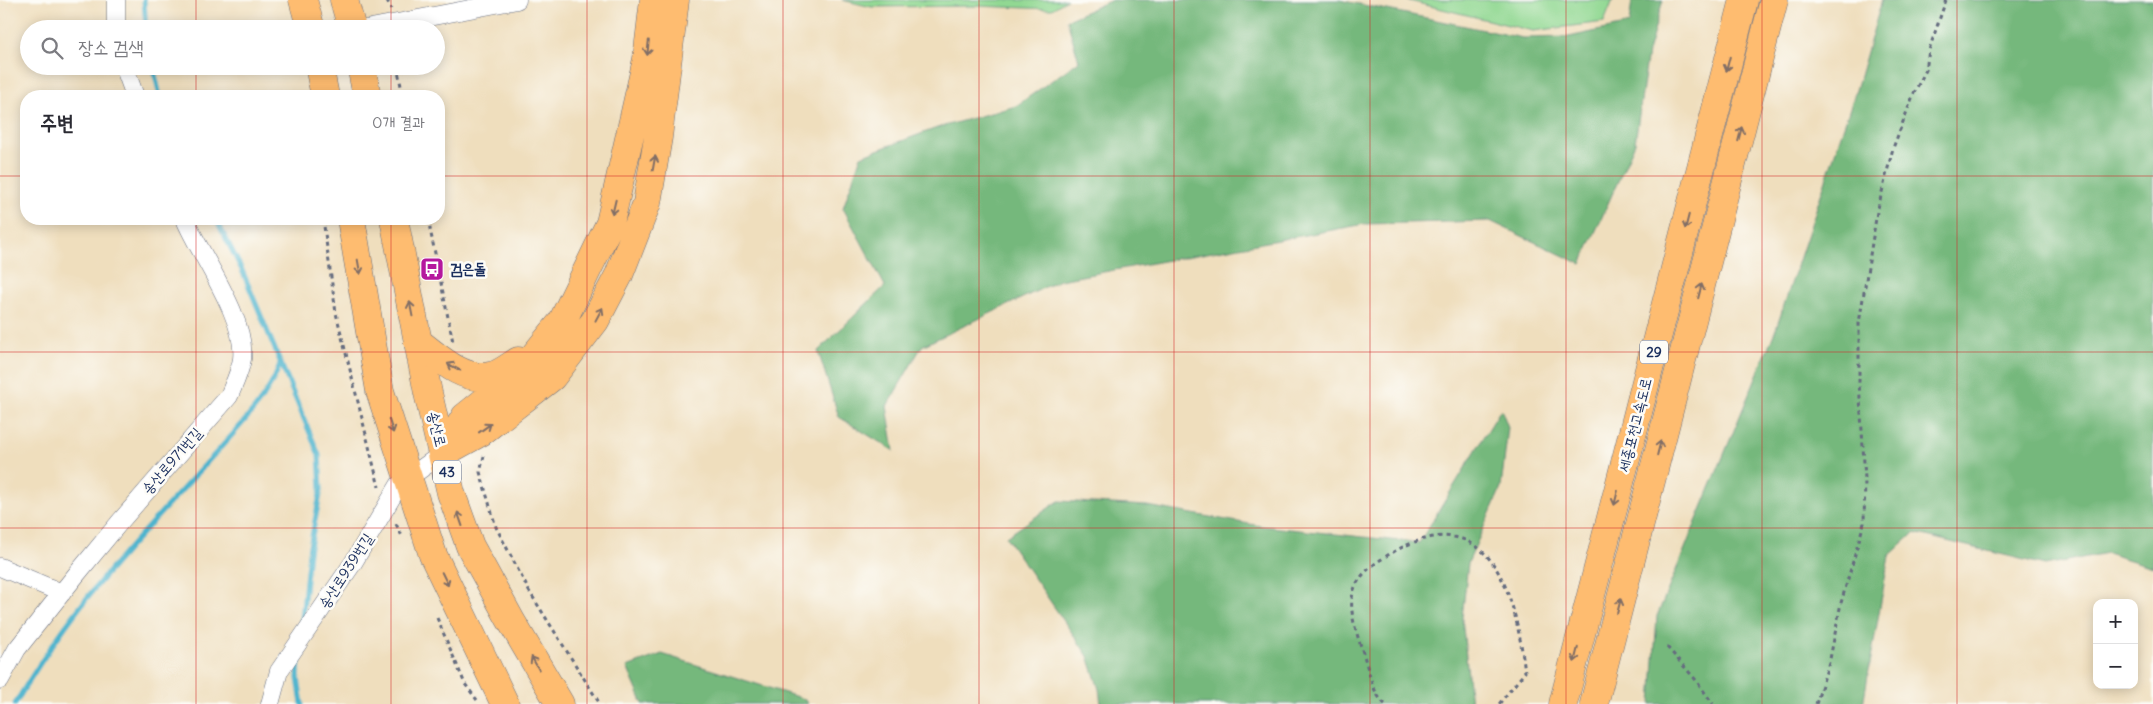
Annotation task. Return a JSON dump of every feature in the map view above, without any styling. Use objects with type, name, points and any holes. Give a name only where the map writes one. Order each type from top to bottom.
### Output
[{"type":"main road","points":[[303,0],[309,20]]},
{"type":"main road","points":[[344,0],[350,20]]},
{"type":"main road","points":[[443,453],[465,417],[521,372],[562,322],[610,223],[647,60],[654,0]]},
{"type":"main road","points":[[443,453],[477,434],[552,377],[595,321],[619,275],[647,203],[658,137],[675,0]]},
{"type":"main road","points":[[1736,32],[1739,0]]},
{"type":"main road","name":"세종포천고속도로","points":[[1563,704],[1744,0]]},
{"type":"main road","name":"세종포천고속도로","points":[[1594,704],[1774,0]]},
{"type":"main road","points":[[321,75],[324,90]]},
{"type":"main road","points":[[363,75],[367,90]]},
{"type":"main road","name":"43","points":[[352,225],[380,392],[433,555],[505,704]]},
{"type":"main road","name":"송산로","points":[[395,225],[428,393],[451,493],[470,546],[560,704]]},
{"type":"main road","points":[[418,342],[469,376],[490,376],[519,361],[555,330]]},
{"type":"street","points":[[116,0],[116,20]]},
{"type":"street","points":[[413,20],[517,0]]},
{"type":"street","points":[[127,75],[133,90]]},
{"type":"street","name":"송산로971번길","points":[[0,680],[17,649],[118,523],[229,396],[238,376],[242,358],[239,327],[187,225]]},
{"type":"street","name":"송산로939번길","points":[[270,704],[279,671],[342,580],[399,485],[443,453]]},
{"type":"street","points":[[0,567],[62,593]]},
{"type":"path","points":[[1816,704],[1830,659],[1841,603],[1864,523],[1865,479],[1859,323],[1876,212],[1892,148],[1906,111],[1926,70],[1929,50],[1946,0]]},
{"type":"path","points":[[399,75],[402,90]]},
{"type":"path","points":[[429,225],[454,348],[455,368]]},
{"type":"path","points":[[477,434],[486,449],[480,472],[496,527],[529,591],[600,704]]},
{"type":"path","points":[[1385,704],[1380,700],[1374,688],[1356,627],[1352,602],[1354,590],[1365,573],[1384,557],[1407,545],[1424,539],[1447,536],[1469,541],[1482,550],[1493,563],[1503,580],[1512,601],[1526,672],[1499,704]]},
{"type":"path","points":[[1667,647],[1695,679],[1713,704]]},
{"type":"green space","points":[[842,0],[1067,0],[1052,9],[977,6],[872,7]]},
{"type":"green space","points":[[1112,0],[1339,0],[1523,38],[1569,37],[1629,24],[1632,0],[1663,0],[1648,52],[1635,143],[1581,264],[1490,221],[1365,224],[1060,280],[922,346],[887,406],[894,451],[839,417],[818,351],[885,286],[843,208],[861,156],[937,128],[1016,106],[1079,61],[1067,20]]},
{"type":"green space","points":[[1405,0],[1613,0],[1604,22],[1533,31]]},
{"type":"green space","points":[[1882,0],[2153,0],[2153,567],[2107,553],[2045,565],[1914,533],[1889,556],[1863,704],[1651,704],[1657,616],[1776,329],[1856,90]]},
{"type":"green space","points":[[1501,409],[1508,427],[1501,488],[1468,563],[1462,618],[1471,704],[1101,704],[1099,689],[1088,656],[1006,537],[1059,501],[1147,506],[1261,526],[1419,543]]},
{"type":"green space","points":[[662,654],[804,699],[808,704],[643,704],[627,667]]},
{"type":"waterway","points":[[144,0],[145,20]]},
{"type":"waterway","points":[[155,75],[159,90]]},
{"type":"waterway","points":[[219,225],[242,270],[319,455],[321,489],[309,552],[301,629]]},
{"type":"waterway","points":[[15,704],[39,665],[78,609],[107,573],[247,419],[267,390],[280,363]]},
{"type":"waterway","points":[[299,652],[298,678],[302,704]]},
{"type":"place","name":"검은돌","points":[[432,269]]}]
